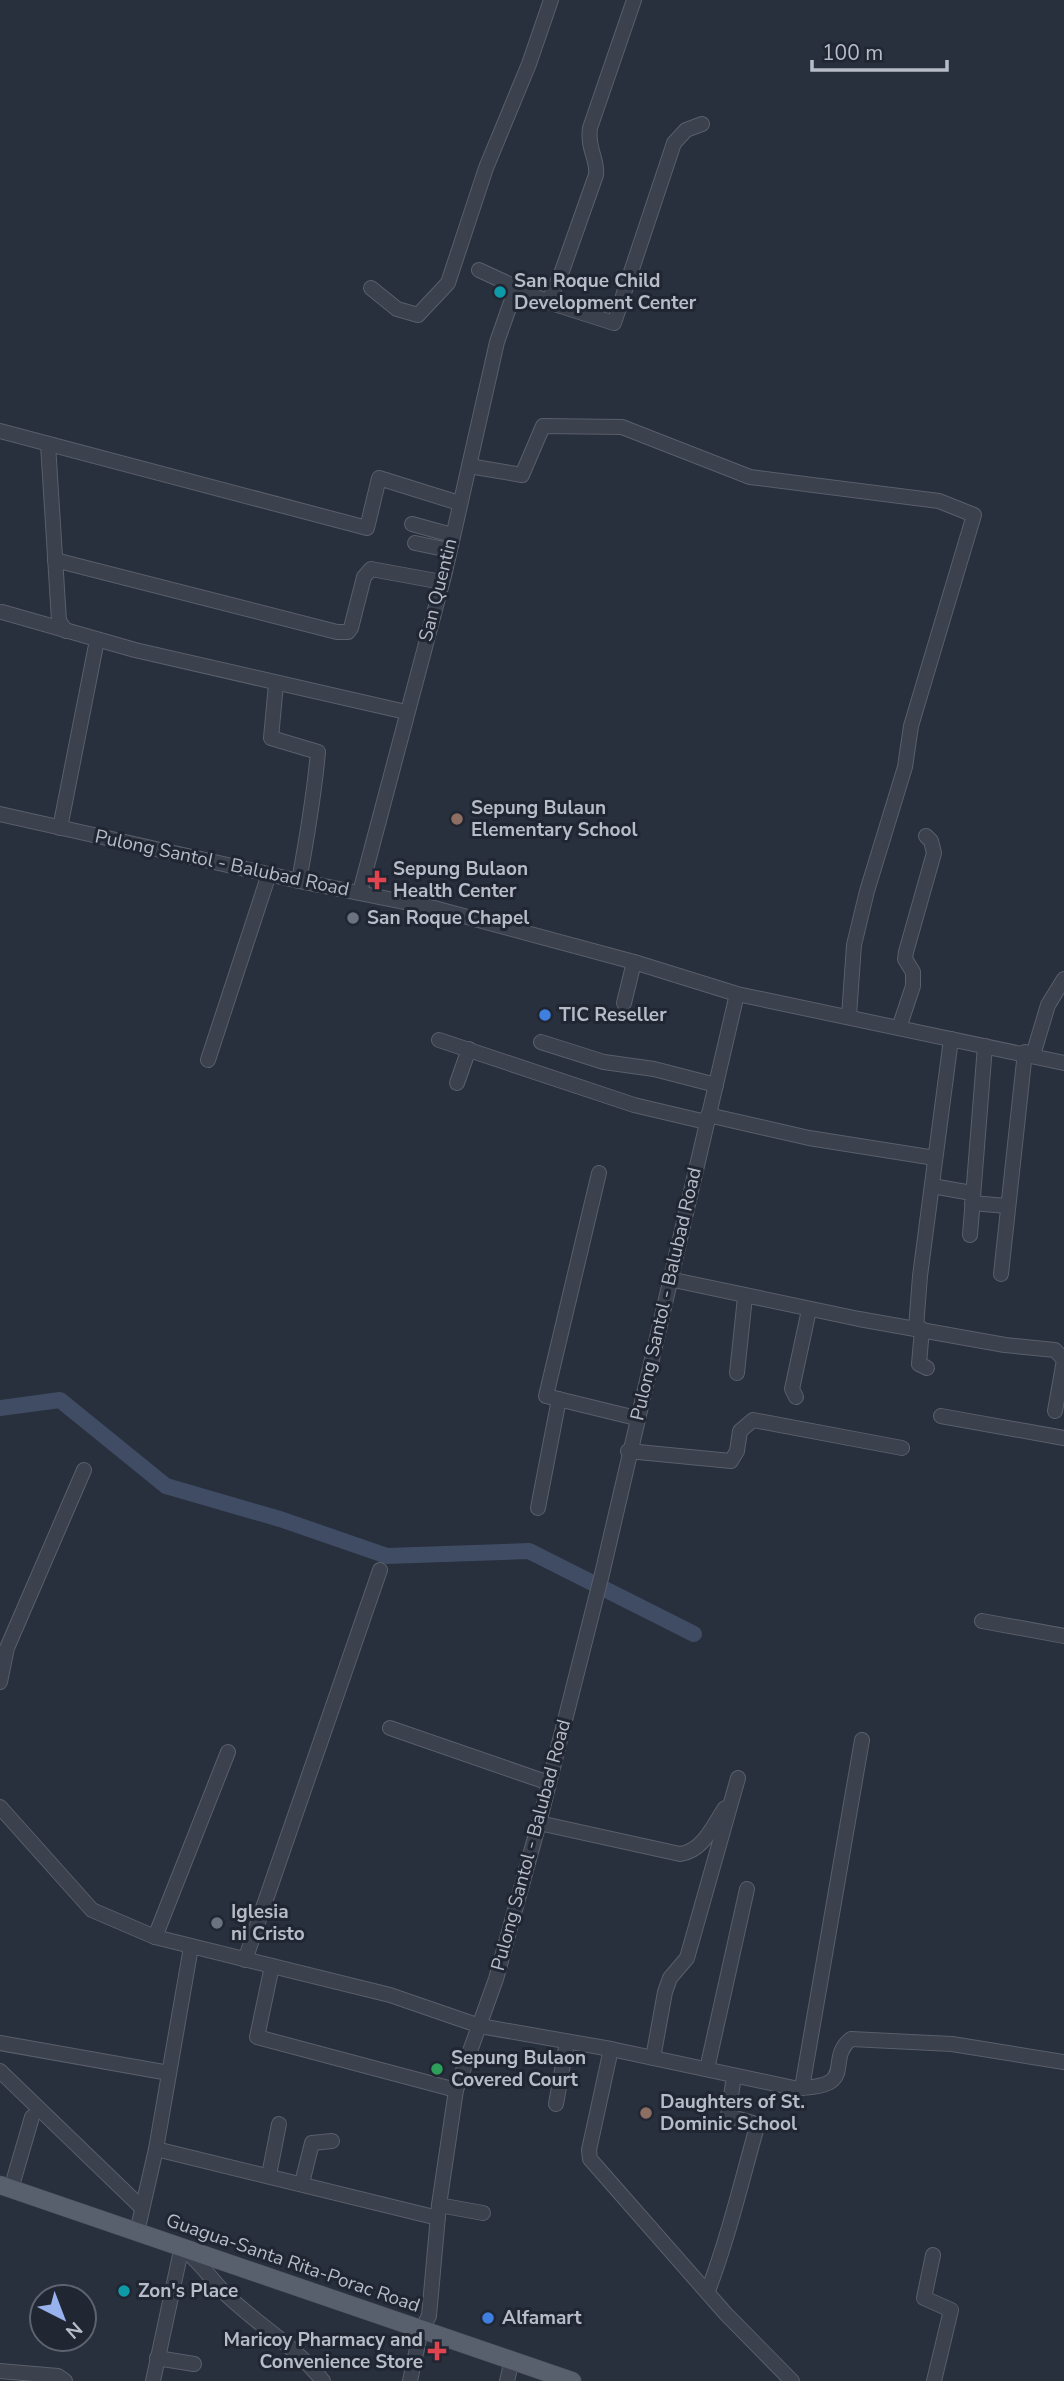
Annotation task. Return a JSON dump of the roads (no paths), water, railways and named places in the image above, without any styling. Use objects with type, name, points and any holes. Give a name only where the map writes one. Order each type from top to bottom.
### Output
[{"type":"main road","name":"Guagua-Santa Rita-Porac Road","points":[[6,2187],[572,2381]]},
{"type":"street","points":[[371,288],[397,309],[418,315],[448,283],[486,168],[529,64],[551,0]]},
{"type":"street","points":[[548,302],[561,274],[596,175],[597,167],[588,148],[590,128],[634,0]]},
{"type":"street","points":[[479,270],[548,302],[609,323],[617,319],[674,142],[686,130],[702,124]]},
{"type":"street","name":"San Quentin","points":[[360,892],[442,582],[497,342],[516,288]]},
{"type":"street","points":[[469,466],[522,475],[543,425],[622,427],[750,477],[939,501],[974,515],[911,726],[905,768],[867,891],[854,945],[849,1016]]},
{"type":"street","points":[[0,431],[366,528],[379,478],[459,503]]},
{"type":"street","points":[[48,444],[59,621],[66,631]]},
{"type":"street","points":[[412,524],[451,543]]},
{"type":"street","points":[[415,542],[451,543]]},
{"type":"street","points":[[55,560],[179,594],[337,632],[348,632],[351,628],[364,577],[371,569],[442,582]]},
{"type":"street","points":[[2,612],[97,640],[276,684],[406,712]]},
{"type":"street","points":[[60,828],[97,640]]},
{"type":"street","points":[[276,684],[271,738],[318,752],[312,821],[306,837],[299,881]]},
{"type":"street","name":"Pulong Santol - Balubad Road","points":[[0,814],[438,909],[634,962],[737,994],[628,1451],[602,1574],[539,1823],[480,2026],[456,2090],[439,2212],[431,2304],[421,2330],[410,2381]]},
{"type":"street","points":[[899,1028],[913,986],[913,972],[909,968],[906,952],[934,853],[931,841],[926,836]]},
{"type":"street","points":[[208,1060],[269,874]]},
{"type":"street","points":[[624,1003],[634,962]]},
{"type":"street","points":[[1001,1273],[1008,1227],[1007,1206],[1029,1054],[1048,1005],[1064,979]]},
{"type":"street","points":[[737,994],[1064,1063]]},
{"type":"street","points":[[439,1040],[634,1105],[935,1158]]},
{"type":"street","points":[[927,1368],[919,1364],[919,1329],[935,1158],[950,1040]]},
{"type":"street","points":[[541,1042],[604,1062],[654,1069],[716,1085]]},
{"type":"street","points":[[970,1234],[985,1046]]},
{"type":"street","points":[[457,1083],[469,1049]]},
{"type":"street","points":[[599,1172],[546,1396],[636,1418]]},
{"type":"street","points":[[932,1186],[1007,1206]]},
{"type":"street","points":[[669,1279],[809,1310],[1005,1345],[1055,1350],[1064,1360],[1055,1411]]},
{"type":"street","points":[[737,1373],[745,1297]]},
{"type":"street","points":[[796,1397],[792,1389],[809,1310]]},
{"type":"street","points":[[538,1508],[559,1399]]},
{"type":"street","points":[[942,1416],[1064,1438]]},
{"type":"street","points":[[628,1451],[731,1461],[737,1451],[740,1431],[753,1420],[902,1448]]},
{"type":"street","points":[[0,1682],[7,1648],[84,1470]]},
{"type":"street","points":[[245,1960],[380,1570]]},
{"type":"street","points":[[982,1621],[1064,1636]]},
{"type":"street","points":[[390,1728],[549,1783]]},
{"type":"street","points":[[802,2088],[862,1740]]},
{"type":"street","points":[[155,1937],[228,1752]]},
{"type":"street","points":[[653,2058],[665,1992],[670,1978],[688,1958],[737,1779]]},
{"type":"street","points":[[539,1823],[680,1854],[691,1853],[732,1798]]},
{"type":"street","points":[[0,1807],[92,1910],[155,1937],[390,1995],[480,2026],[611,2049],[802,2088],[816,2088],[829,2083],[839,2070],[845,2045],[851,2039],[952,2044],[1064,2062]]},
{"type":"street","points":[[707,2070],[747,1889]]},
{"type":"street","points":[[137,2232],[156,2149],[191,1947]]},
{"type":"street","points":[[272,1966],[257,2037],[456,2090]]},
{"type":"street","points":[[556,2104],[567,2042]]},
{"type":"street","points":[[0,2043],[169,2073]]},
{"type":"street","points":[[611,2049],[589,2150],[590,2159],[597,2171],[792,2381]]},
{"type":"street","points":[[0,2071],[141,2207]]},
{"type":"street","points":[[708,2291],[728,2238],[731,2217],[756,2130],[753,2123],[732,2118],[727,2112],[734,2076]]},
{"type":"street","points":[[6,2187],[32,2117]]},
{"type":"street","points":[[269,2175],[279,2124]]},
{"type":"street","points":[[302,2183],[312,2143],[332,2141]]},
{"type":"street","points":[[156,2149],[439,2212],[483,2213]]},
{"type":"street","points":[[153,2381],[181,2247],[198,2260],[208,2276],[232,2300],[306,2359],[323,2381]]},
{"type":"street","points":[[933,2255],[924,2298],[951,2310],[934,2381]]},
{"type":"street","points":[[157,2358],[194,2364]]},
{"type":"street","points":[[507,2381],[512,2360]]},
{"type":"street","points":[[0,2371],[58,2376],[65,2381]]},
{"type":"waterway","points":[[0,1408],[60,1400],[166,1486],[280,1519],[387,1556],[529,1551],[694,1634]]},
{"type":"place","name":"San Roque Child Development Center","points":[[500,292]]},
{"type":"place","name":"Sepung Bulaun Elementary School","points":[[457,819]]},
{"type":"place","name":"Sepung Bulaon Health Center","points":[[377,880]]},
{"type":"place","name":"San Roque Chapel","points":[[353,918]]},
{"type":"place","name":"TIC Reseller","points":[[545,1015]]},
{"type":"place","name":"Iglesia ni Cristo","points":[[217,1923]]},
{"type":"place","name":"Sepung Bulaon Covered Court","points":[[437,2069]]},
{"type":"place","name":"Daughters of St. Dominic School","points":[[646,2113]]},
{"type":"place","name":"Zon's Place","points":[[124,2291]]},
{"type":"place","name":"Alfamart","points":[[488,2318]]},
{"type":"place","name":"Maricoy Pharmacy and Convenience Store","points":[[437,2351]]}]
